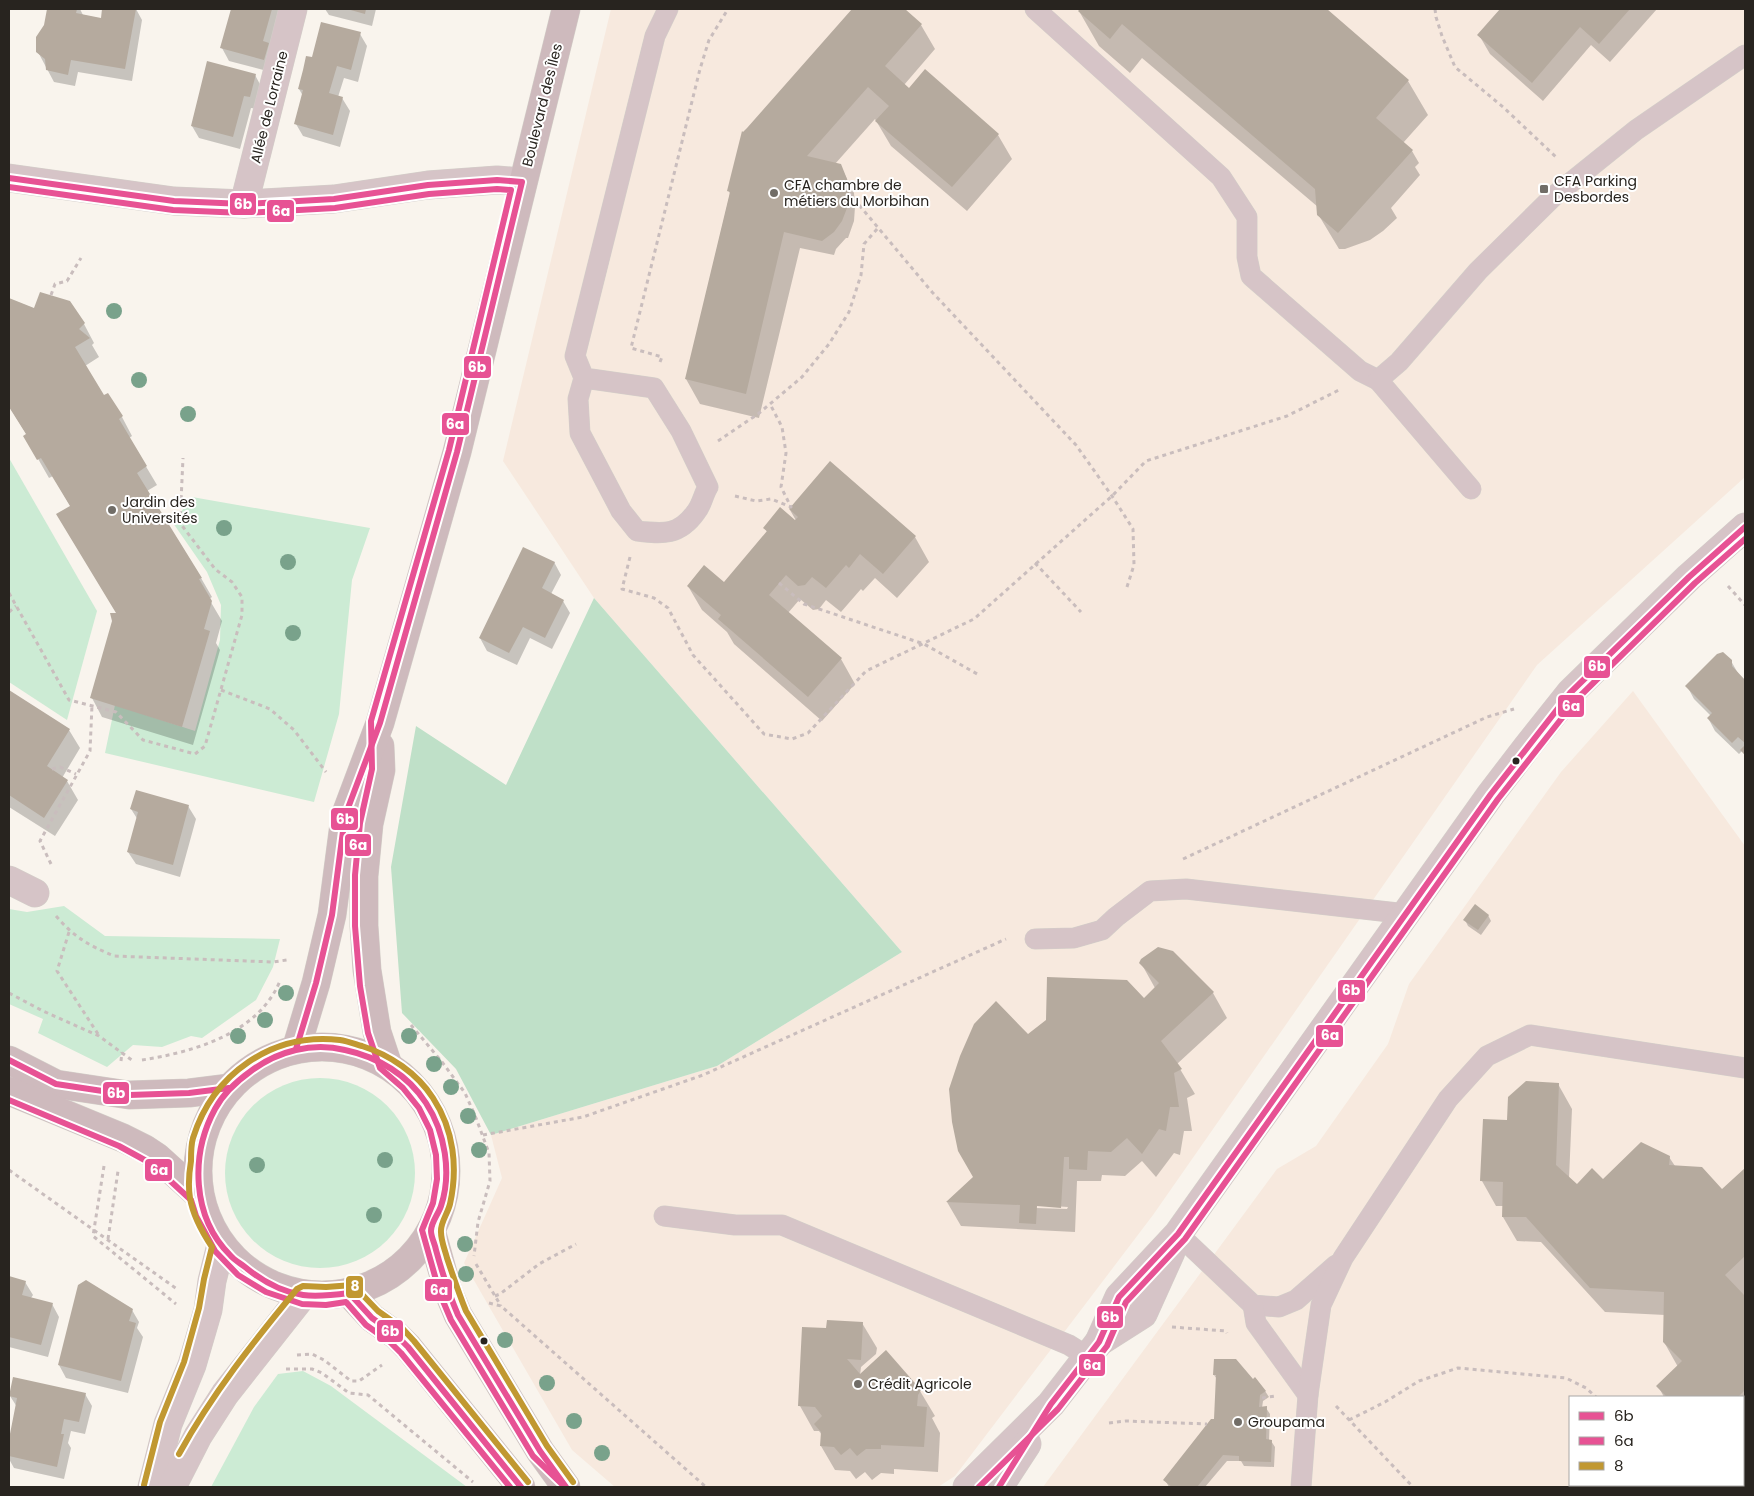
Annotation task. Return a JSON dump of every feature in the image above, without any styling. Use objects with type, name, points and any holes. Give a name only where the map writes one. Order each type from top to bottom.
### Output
[{"type":"main road","name":"Boulevard des Îles","points":[[296,1049],[316,983],[332,915],[344,816],[380,724],[457,452],[566,9]]},
{"type":"main road","name":"Boulevard des Îles","points":[[380,724],[380,770],[369,824],[364,876],[364,926],[367,970],[375,1022],[388,1065]]},
{"type":"main road","points":[[328,1046],[359,1052],[388,1065],[409,1082],[426,1103],[438,1128],[445,1154],[446,1180],[441,1206],[431,1230],[410,1258],[382,1280],[349,1293],[326,1296],[303,1295],[271,1285],[243,1268],[221,1244],[204,1213],[199,1195],[198,1157],[208,1120],[229,1088],[248,1070],[271,1058],[296,1049],[328,1046]]},
{"type":"main road","points":[[9,1060],[56,1084],[129,1095],[189,1093],[229,1088]]},
{"type":"main road","points":[[9,1091],[132,1143],[157,1157],[199,1195]]},
{"type":"main road","points":[[431,1230],[448,1291],[458,1315],[540,1451],[566,1487]]},
{"type":"main road","points":[[349,1293],[372,1318],[396,1335],[408,1347],[521,1487]]},
{"type":"street","name":"Allée de Lorraine","points":[[244,204],[293,9]]},
{"type":"street","points":[[9,178],[174,201],[244,204],[334,199],[438,184],[497,180],[522,182]]},
{"type":"street","points":[[999,1487],[1051,1404],[1093,1350],[1143,1314],[1178,1234],[1491,794],[1570,693],[1689,576],[1745,527]]},
{"type":"street","points":[[9,880],[36,893]]},
{"type":"street","points":[[152,1487],[168,1424],[192,1365],[208,1310],[212,1281],[221,1244]]},
{"type":"street","points":[[172,1487],[198,1436],[225,1394],[303,1295]]},
{"type":"street","points":[[967,1487],[1051,1404]]},
{"type":"street","points":[[540,1451],[577,1487]]},
{"type":"lane","points":[[584,378],[654,388],[681,431],[708,487],[697,512],[681,529],[663,534],[637,531],[621,511],[580,433],[578,399],[584,378],[576,356],[655,36],[668,9]]},
{"type":"lane","points":[[1035,9],[1221,177],[1247,217],[1247,257],[1251,276],[1360,371],[1378,380],[1471,489]]},
{"type":"lane","points":[[1378,380],[1399,362],[1478,271],[1554,196],[1636,130],[1745,55]]},
{"type":"lane","points":[[1035,940],[1074,938],[1102,930],[1150,891],[1186,888],[1407,914]]},
{"type":"lane","points":[[1301,1487],[1308,1395],[1321,1305],[1343,1258],[1448,1100],[1487,1056],[1530,1036],[1745,1068]]},
{"type":"lane","points":[[664,1216],[735,1225],[782,1225],[1069,1345],[1093,1350]]},
{"type":"lane","points":[[1178,1234],[1253,1306],[1256,1323],[1308,1395]]},
{"type":"lane","points":[[1253,1306],[1279,1307],[1296,1300],[1343,1258]]},
{"type":"path","points":[[654,388],[662,356],[631,348],[700,69],[709,40],[728,9]]},
{"type":"path","points":[[1435,9],[1442,36],[1455,68],[1503,107],[1577,178]]},
{"type":"path","points":[[849,193],[932,292],[1076,446],[1112,496],[1133,529],[1134,565],[1126,590]]},
{"type":"path","points":[[693,457],[758,414],[802,377],[834,336],[849,312],[861,275],[864,244],[878,228]]},
{"type":"path","points":[[51,295],[55,284],[68,281],[81,258]]},
{"type":"path","points":[[637,531],[622,589],[654,598],[668,608],[693,655],[764,734],[792,739],[808,733],[866,671],[974,619],[1112,496],[1146,461],[1287,416],[1340,389],[1360,371]]},
{"type":"path","points":[[706,491],[756,501],[771,500],[791,507],[781,487],[786,453],[782,427],[770,404]]},
{"type":"path","points":[[9,593],[69,700],[116,712],[143,740],[194,754],[206,746],[242,615],[242,597],[232,582],[215,569],[180,523],[183,458]]},
{"type":"path","points":[[1035,563],[1081,612]]},
{"type":"path","points":[[779,583],[804,604],[924,644],[979,676]]},
{"type":"path","points":[[9,612],[16,606]]},
{"type":"path","points":[[221,690],[270,709],[294,730],[328,773]]},
{"type":"path","points":[[92,705],[90,751],[40,841],[52,865],[47,884],[36,893],[69,932],[90,946],[114,956],[273,962],[287,960]]},
{"type":"path","points":[[52,769],[60,767],[77,775]]},
{"type":"path","points":[[69,932],[56,970],[99,1036]]},
{"type":"path","points":[[9,993],[43,1011],[99,1036],[134,1062],[165,1056],[217,1040],[246,1024],[268,1001],[276,990],[283,974]]},
{"type":"path","points":[[405,1018],[465,1093],[488,1152],[490,1181],[478,1222],[474,1259],[501,1306],[706,1487]]},
{"type":"path","points":[[116,1093],[122,1052]]},
{"type":"path","points":[[110,1133],[93,1236],[182,1310]]},
{"type":"path","points":[[108,1239],[119,1164]]},
{"type":"path","points":[[9,1170],[178,1290]]},
{"type":"path","points":[[495,1296],[539,1264],[576,1244]]},
{"type":"path","points":[[487,1302],[501,1306]]},
{"type":"path","points":[[295,1356],[312,1354],[324,1360],[351,1381],[359,1381],[386,1362]]},
{"type":"path","points":[[1349,1420],[1385,1402],[1419,1381],[1458,1368],[1566,1378],[1586,1388],[1595,1396]]},
{"type":"path","points":[[283,1369],[312,1369],[322,1373],[349,1393],[368,1395],[479,1487]]},
{"type":"path","points":[[1308,1395],[1325,1394],[1414,1487]]},
{"type":"path","points":[[1109,1423],[1126,1421],[1207,1424]]},
{"type":"shaded area","points":[[611,9],[1745,9],[1745,477],[1537,665],[1153,1215],[955,1476],[938,1487],[615,1487],[572,1450],[464,1263],[502,1178],[491,1135],[717,1066],[902,952],[594,598],[503,461]]},
{"type":"shaded area","points":[[1633,691],[1745,846],[1745,1487],[1043,1487],[1277,1169],[1316,1146],[1388,1044],[1409,984],[1561,772]]},
{"type":"green space","points":[[9,458],[97,611],[67,720],[9,682]]},
{"type":"green space","points":[[192,497],[370,528],[352,580],[339,714],[314,802],[105,753],[115,705],[195,731],[220,640],[221,605],[207,572],[173,523]]},
{"type":"green space","points":[[594,598],[902,952],[717,1066],[491,1135],[456,1069],[402,1013],[391,867],[416,726],[506,785]]},
{"type":"green space","points":[[64,906],[105,936],[280,939],[273,967],[256,1000],[202,1038],[191,1036],[162,1047],[133,1045],[107,1067],[38,1033],[43,1019],[9,1004],[9,909],[27,912]]},
{"type":"green space","points":[[329,1078],[339,1079],[365,1089],[381,1099],[394,1112],[408,1136],[414,1154],[414,1192],[408,1210],[394,1234],[381,1247],[357,1261],[339,1267],[311,1268],[301,1267],[275,1257],[259,1247],[246,1234],[232,1210],[226,1192],[225,1164],[226,1154],[236,1128],[246,1112],[259,1099],[283,1085],[301,1079]]},
{"type":"green space","points":[[303,1371],[331,1386],[467,1487],[211,1487],[254,1407],[278,1374]]},
{"type":"building","points":[[47,9],[77,9],[76,13],[101,18],[102,9],[136,9],[125,69],[71,60],[68,75],[46,70],[45,59],[36,52],[36,37],[44,25]]},
{"type":"building","points":[[231,9],[272,9],[263,41],[269,43],[264,60],[220,48]]},
{"type":"building","points":[[347,9],[366,9],[365,14]]},
{"type":"building","points":[[852,9],[905,9],[922,24],[885,66],[909,88],[925,69],[999,134],[952,187],[875,121],[889,106],[868,87],[807,156],[841,164],[847,179],[849,193],[847,208],[842,221],[834,232],[822,241],[784,232],[746,394],[685,379],[730,192],[727,191],[742,131],[747,128]]},
{"type":"building","points":[[1080,9],[1327,9],[1409,80],[1376,118],[1413,150],[1338,233],[1317,215],[1315,189],[1122,24],[1110,39],[1078,11]]},
{"type":"building","points":[[1500,9],[1630,9],[1599,44],[1580,27],[1532,83],[1477,35]]},
{"type":"building","points":[[321,22],[361,32],[351,70],[337,66],[329,93],[343,97],[333,135],[294,124],[303,90],[298,89],[306,56],[312,57]]},
{"type":"building","points":[[207,61],[256,74],[250,97],[244,96],[233,137],[191,126]]},
{"type":"building","name":"Jardin des Universités","points":[[40,292],[70,301],[85,323],[79,329],[90,338],[75,347],[104,395],[108,393],[123,416],[119,419],[147,466],[137,473],[202,578],[199,579],[212,601],[204,629],[210,631],[182,727],[90,698],[112,621],[110,613],[116,613],[56,514],[70,506],[41,458],[37,460],[23,436],[26,434],[9,407],[9,298],[34,308]]},
{"type":"building","points":[[830,461],[916,536],[883,574],[860,554],[849,568],[846,565],[826,588],[812,577],[805,585],[798,586],[786,575],[769,595],[842,658],[808,697],[718,619],[721,615],[687,586],[704,565],[724,582],[767,531],[763,528],[780,507],[795,520],[798,517],[789,509]]},
{"type":"building","points":[[523,547],[555,562],[542,588],[564,600],[545,638],[523,627],[509,653],[479,638]]},
{"type":"building","points":[[1723,652],[1732,660],[1732,666],[1745,680],[1745,743],[1738,737],[1732,743],[1707,718],[1712,713],[1685,686],[1717,654]]},
{"type":"building","points":[[9,690],[70,729],[47,766],[68,780],[44,818],[9,795]]},
{"type":"building","points":[[1745,745],[1745,755],[1740,750]]},
{"type":"building","points":[[136,790],[189,805],[173,865],[127,852],[138,812],[130,809]]},
{"type":"building","points":[[1475,904],[1489,915],[1478,930],[1463,920]]},
{"type":"building","points":[[1158,947],[1173,951],[1214,992],[1161,1041],[1182,1069],[1174,1073],[1179,1107],[1170,1107],[1166,1131],[1159,1129],[1142,1154],[1127,1138],[1111,1152],[1088,1151],[1087,1170],[1069,1169],[1069,1157],[1064,1157],[1061,1208],[1037,1206],[1036,1224],[1019,1223],[1020,1205],[946,1202],[973,1177],[958,1151],[952,1122],[949,1089],[960,1056],[974,1024],[996,1001],[1028,1034],[1046,1020],[1047,977],[1127,980],[1144,998],[1159,983],[1139,963],[1141,959]]},
{"type":"building","points":[[1526,1081],[1559,1083],[1556,1165],[1577,1184],[1592,1168],[1603,1179],[1641,1142],[1670,1156],[1669,1165],[1702,1167],[1722,1189],[1745,1168],[1745,1256],[1725,1275],[1745,1296],[1745,1390],[1739,1396],[1666,1396],[1656,1386],[1682,1361],[1663,1342],[1664,1292],[1590,1288],[1526,1217],[1502,1217],[1503,1182],[1480,1181],[1483,1119],[1507,1120],[1508,1097]]},
{"type":"building","points":[[9,1276],[26,1281],[22,1295],[53,1303],[41,1345],[9,1337]]},
{"type":"building","points":[[86,1280],[133,1309],[129,1321],[136,1323],[121,1381],[58,1365],[78,1285]]},
{"type":"building","name":"Crédit Agricole","points":[[827,1320],[863,1322],[861,1360],[847,1359],[860,1374],[886,1350],[921,1390],[918,1395],[917,1406],[927,1407],[924,1447],[881,1445],[881,1449],[866,1449],[857,1456],[850,1448],[841,1455],[834,1447],[820,1446],[821,1432],[814,1424],[822,1416],[815,1407],[798,1406],[802,1327],[826,1328]]},
{"type":"building","name":"Groupama","points":[[1214,1359],[1236,1359],[1253,1379],[1255,1377],[1266,1391],[1260,1395],[1259,1407],[1267,1406],[1266,1439],[1272,1440],[1271,1462],[1239,1461],[1239,1456],[1223,1455],[1197,1487],[1172,1487],[1163,1480],[1211,1419],[1214,1419],[1216,1375],[1213,1375]]},
{"type":"building","points":[[13,1377],[86,1393],[79,1422],[64,1419],[61,1434],[64,1434],[57,1467],[9,1456],[9,1439],[17,1398],[9,1396]]},
{"type":"transit line","name":"6b","points":[[9,178],[174,201],[244,204],[334,199],[428,185],[497,180],[522,182],[457,452],[380,723],[345,816],[332,915],[316,983],[296,1049]]},
{"type":"transit line","name":"6a","points":[[9,187],[173,210],[244,213],[335,208],[429,194],[497,189],[511,190],[449,450],[371,721],[372,769],[360,823],[355,875],[355,926],[360,986],[368,1033],[380,1068],[403,1088],[419,1108],[430,1130],[436,1155],[437,1179],[433,1203],[422,1230],[440,1294],[451,1320],[533,1456],[565,1487]]},
{"type":"transit line","name":"6b","points":[[999,1487],[1051,1404],[1099,1342],[1119,1297],[1178,1234],[1491,794],[1570,693],[1689,577],[1745,527]]},
{"type":"transit line","name":"6a","points":[[979,1487],[1058,1409],[1107,1346],[1126,1302],[1185,1239],[1498,799],[1577,699],[1695,583],[1745,539]]},
{"type":"transit line","name":"8","points":[[144,1485],[160,1422],[184,1362],[199,1308],[212,1247],[198,1224],[190,1198],[189,1180],[193,1138],[202,1115],[215,1095],[230,1077],[248,1062],[269,1051],[291,1043],[315,1039],[343,1040],[383,1054],[411,1073],[427,1089],[440,1110],[450,1136],[454,1163],[450,1204],[441,1232],[443,1245],[458,1292],[466,1311],[547,1446],[573,1482]]},
{"type":"transit line","name":"6b","points":[[521,1487],[408,1347],[396,1335],[372,1318],[349,1293],[309,1296],[280,1289],[258,1277],[235,1260],[217,1240],[208,1223],[202,1204],[199,1185],[201,1146],[207,1127],[222,1098],[241,1079],[261,1064],[284,1053],[296,1050],[320,1047],[345,1050],[380,1062],[401,1076],[419,1093],[433,1114],[445,1153],[446,1180],[444,1193],[431,1231],[443,1275],[458,1315],[540,1451],[566,1487]]},
{"type":"transit line","name":"6b","points":[[9,1060],[56,1084],[129,1095],[189,1093],[229,1088]]},
{"type":"transit line","name":"6a","points":[[9,1100],[119,1146],[152,1164],[191,1200],[196,1216],[215,1251],[238,1275],[266,1292],[302,1304],[326,1305],[346,1302],[366,1325],[390,1342],[401,1353],[510,1487]]},
{"type":"transit line","name":"8","points":[[179,1454],[205,1410],[234,1368],[297,1289],[303,1286],[353,1285],[378,1311],[402,1328],[414,1341],[528,1482]]},
{"type":"place","name":"CFA Parking Desbordes","points":[[1544,189]]},
{"type":"place","name":"CFA chambre de métiers du Morbihan","points":[[774,193]]},
{"type":"place","name":"Jardin des Universités","points":[[112,510]]},
{"type":"place","name":"Crédit Agricole","points":[[858,1384]]},
{"type":"place","name":"Groupama","points":[[1238,1422]]}]
